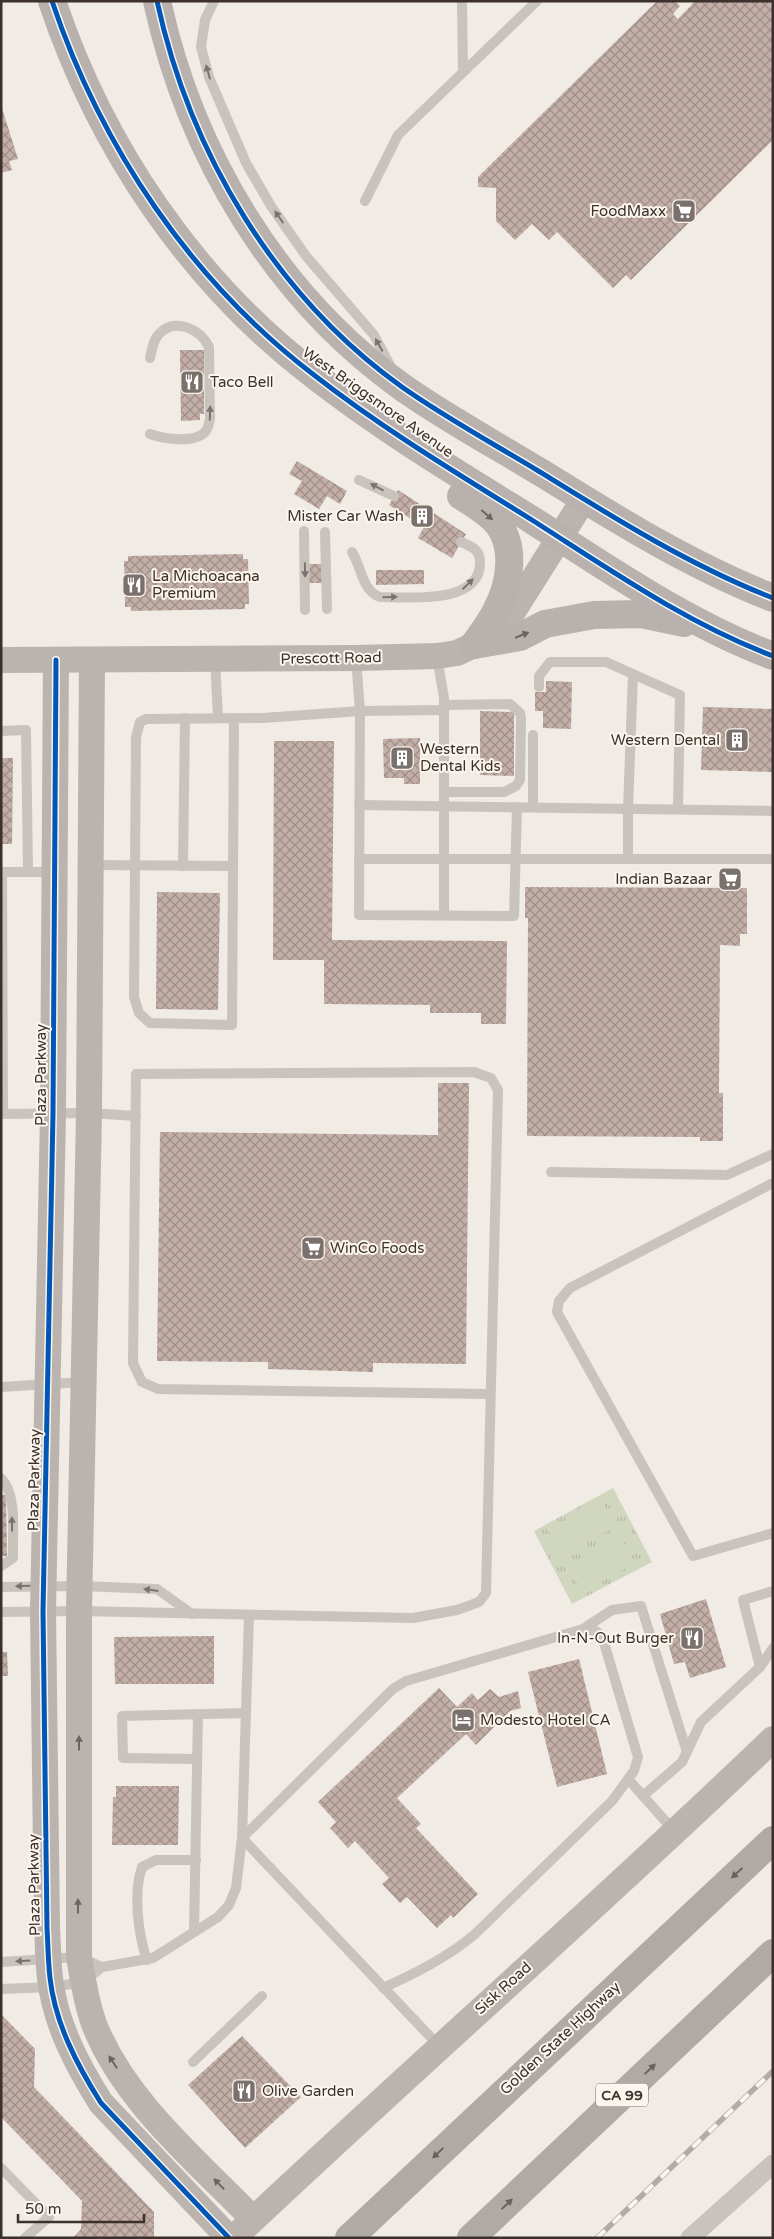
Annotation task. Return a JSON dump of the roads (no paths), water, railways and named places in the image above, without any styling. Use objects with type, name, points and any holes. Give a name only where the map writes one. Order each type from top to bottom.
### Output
[{"type":"highway","name":"Golden State Highway","points":[[348,2238],[773,1840]]},
{"type":"highway","name":"CA 99","points":[[471,2238],[773,1953]]},
{"type":"main road","name":"West Briggsmore Avenue","points":[[52,1],[92,102],[112,139],[170,228],[249,319],[314,376],[384,426],[646,592],[723,634],[773,656]]},
{"type":"main road","name":"West Briggsmore Avenue","points":[[157,1],[179,79],[199,131],[222,180],[248,224],[296,290],[357,351],[403,387],[584,499],[701,565],[773,598]]},
{"type":"main road","points":[[314,376],[379,444],[476,505],[502,530],[509,555],[506,580],[498,608],[474,645]]},
{"type":"main road","points":[[474,645],[520,637],[545,624],[594,615],[641,614],[665,618],[723,634]]},
{"type":"street","name":"Prescott Road","points":[[1,660],[356,658],[437,656],[457,653],[474,645],[512,612],[584,499]]},
{"type":"street","name":"Plaza Parkway","points":[[56,660],[41,872],[53,1114],[44,1599],[49,1959],[52,1987],[67,2042],[101,2103],[229,2238]]},
{"type":"street","points":[[92,660],[89,865],[89,1113],[79,1611],[88,1969],[94,2024],[109,2056],[150,2112],[254,2219]]},
{"type":"street","name":"Sisk Road","points":[[234,2238],[439,2046],[675,1832],[773,1739]]},
{"type":"street","points":[[690,2238],[773,2164]]},
{"type":"lane","points":[[214,1],[205,20],[201,47],[209,77],[246,163],[306,256],[374,335],[403,387]]},
{"type":"lane","points":[[462,1],[463,72]]},
{"type":"lane","points":[[365,201],[398,135],[537,1]]},
{"type":"lane","points":[[150,358],[159,333],[168,327],[185,327],[197,331],[205,339],[209,347],[210,419],[206,430],[199,436],[187,438],[160,438],[150,434]]},
{"type":"lane","points":[[359,480],[394,496]]},
{"type":"lane","points":[[304,531],[305,610]]},
{"type":"lane","points":[[325,532],[328,609]]},
{"type":"lane","points":[[352,552],[358,562],[366,586],[372,595],[380,597],[439,596],[453,594],[464,589],[478,572],[481,564],[480,555],[473,547],[461,542]]},
{"type":"lane","points":[[437,656],[444,707],[444,916]]},
{"type":"lane","points":[[356,658],[360,711],[359,915],[514,916],[517,807]]},
{"type":"lane","points":[[216,659],[218,718]]},
{"type":"lane","points":[[539,687],[539,676],[550,662],[606,662],[680,695],[678,809]]},
{"type":"lane","points":[[628,859],[633,674]]},
{"type":"lane","points":[[234,718],[232,1025],[150,1023],[139,1013],[134,997],[136,737],[140,722],[146,719],[185,718],[234,718],[263,718],[510,704],[520,713],[520,780],[516,786],[504,792],[445,792]]},
{"type":"lane","points":[[183,866],[185,718]]},
{"type":"lane","points":[[1,731],[26,730],[41,872],[1,872],[2,1114],[89,1113],[136,1116]]},
{"type":"lane","points":[[533,735],[533,807]]},
{"type":"lane","points":[[359,805],[773,811]]},
{"type":"lane","points":[[359,859],[773,859]]},
{"type":"lane","points":[[89,865],[233,866]]},
{"type":"lane","points":[[1,1587],[79,1611],[413,1618],[457,1610],[479,1602],[486,1593],[498,1090],[491,1078],[474,1072],[136,1074],[133,1363],[142,1382],[158,1389],[490,1394]]},
{"type":"lane","points":[[551,1172],[727,1174],[773,1154]]},
{"type":"lane","points":[[773,1183],[570,1288],[559,1301],[557,1312],[692,1556],[773,1533]]},
{"type":"lane","points":[[1,1387],[84,1382]]},
{"type":"lane","points":[[1,1478],[7,1484],[11,1496],[12,1558],[1,1566]]},
{"type":"lane","points":[[1,1612],[80,1586],[157,1589],[192,1614]]},
{"type":"lane","points":[[760,1667],[743,1600],[773,1591]]},
{"type":"lane","points":[[242,1838],[393,1689],[406,1681],[583,1629],[612,1610],[641,1606],[687,1752]]},
{"type":"lane","points":[[1,1989],[52,1987],[88,1969],[153,1958],[218,1917],[229,1905],[236,1888],[242,1838],[249,1615]]},
{"type":"lane","points":[[384,1988],[452,1953],[474,1935],[612,1800],[634,1771],[638,1757],[602,1636],[596,1631],[583,1629]]},
{"type":"lane","points":[[643,1796],[682,1762],[701,1722],[760,1667],[772,1652]]},
{"type":"lane","points":[[194,1932],[198,1714]]},
{"type":"lane","points":[[198,1759],[123,1758],[122,1716],[246,1714]]},
{"type":"lane","points":[[628,1780],[675,1832]]},
{"type":"lane","points":[[242,1838],[439,2046]]},
{"type":"lane","points":[[146,1960],[140,1939],[138,1879],[142,1867],[156,1860],[196,1860]]},
{"type":"lane","points":[[1,1962],[49,1959],[88,1969]]},
{"type":"lane","points":[[193,2062],[262,1996]]},
{"type":"lane","points":[[1,2168],[48,2217],[25,2238]]},
{"type":"railway","points":[[597,2238],[773,2071]]},
{"type":"place","name":"FoodMaxx","points":[[684,211]]},
{"type":"place","name":"Taco Bell","points":[[192,382]]},
{"type":"place","name":"Mister Car Wash","points":[[422,516]]},
{"type":"place","name":"La Michoacana Premium","points":[[134,585]]},
{"type":"place","name":"Western Dental","points":[[737,740]]},
{"type":"place","name":"Western Dental Kids","points":[[402,758]]},
{"type":"place","name":"Indian Bazaar","points":[[730,879]]},
{"type":"place","name":"WinCo Foods","points":[[313,1248]]},
{"type":"place","name":"In-N-Out Burger","points":[[692,1638]]},
{"type":"place","name":"Modesto Hotel CA","points":[[463,1720]]},
{"type":"place","name":"Olive Garden","points":[[244,2091]]}]
